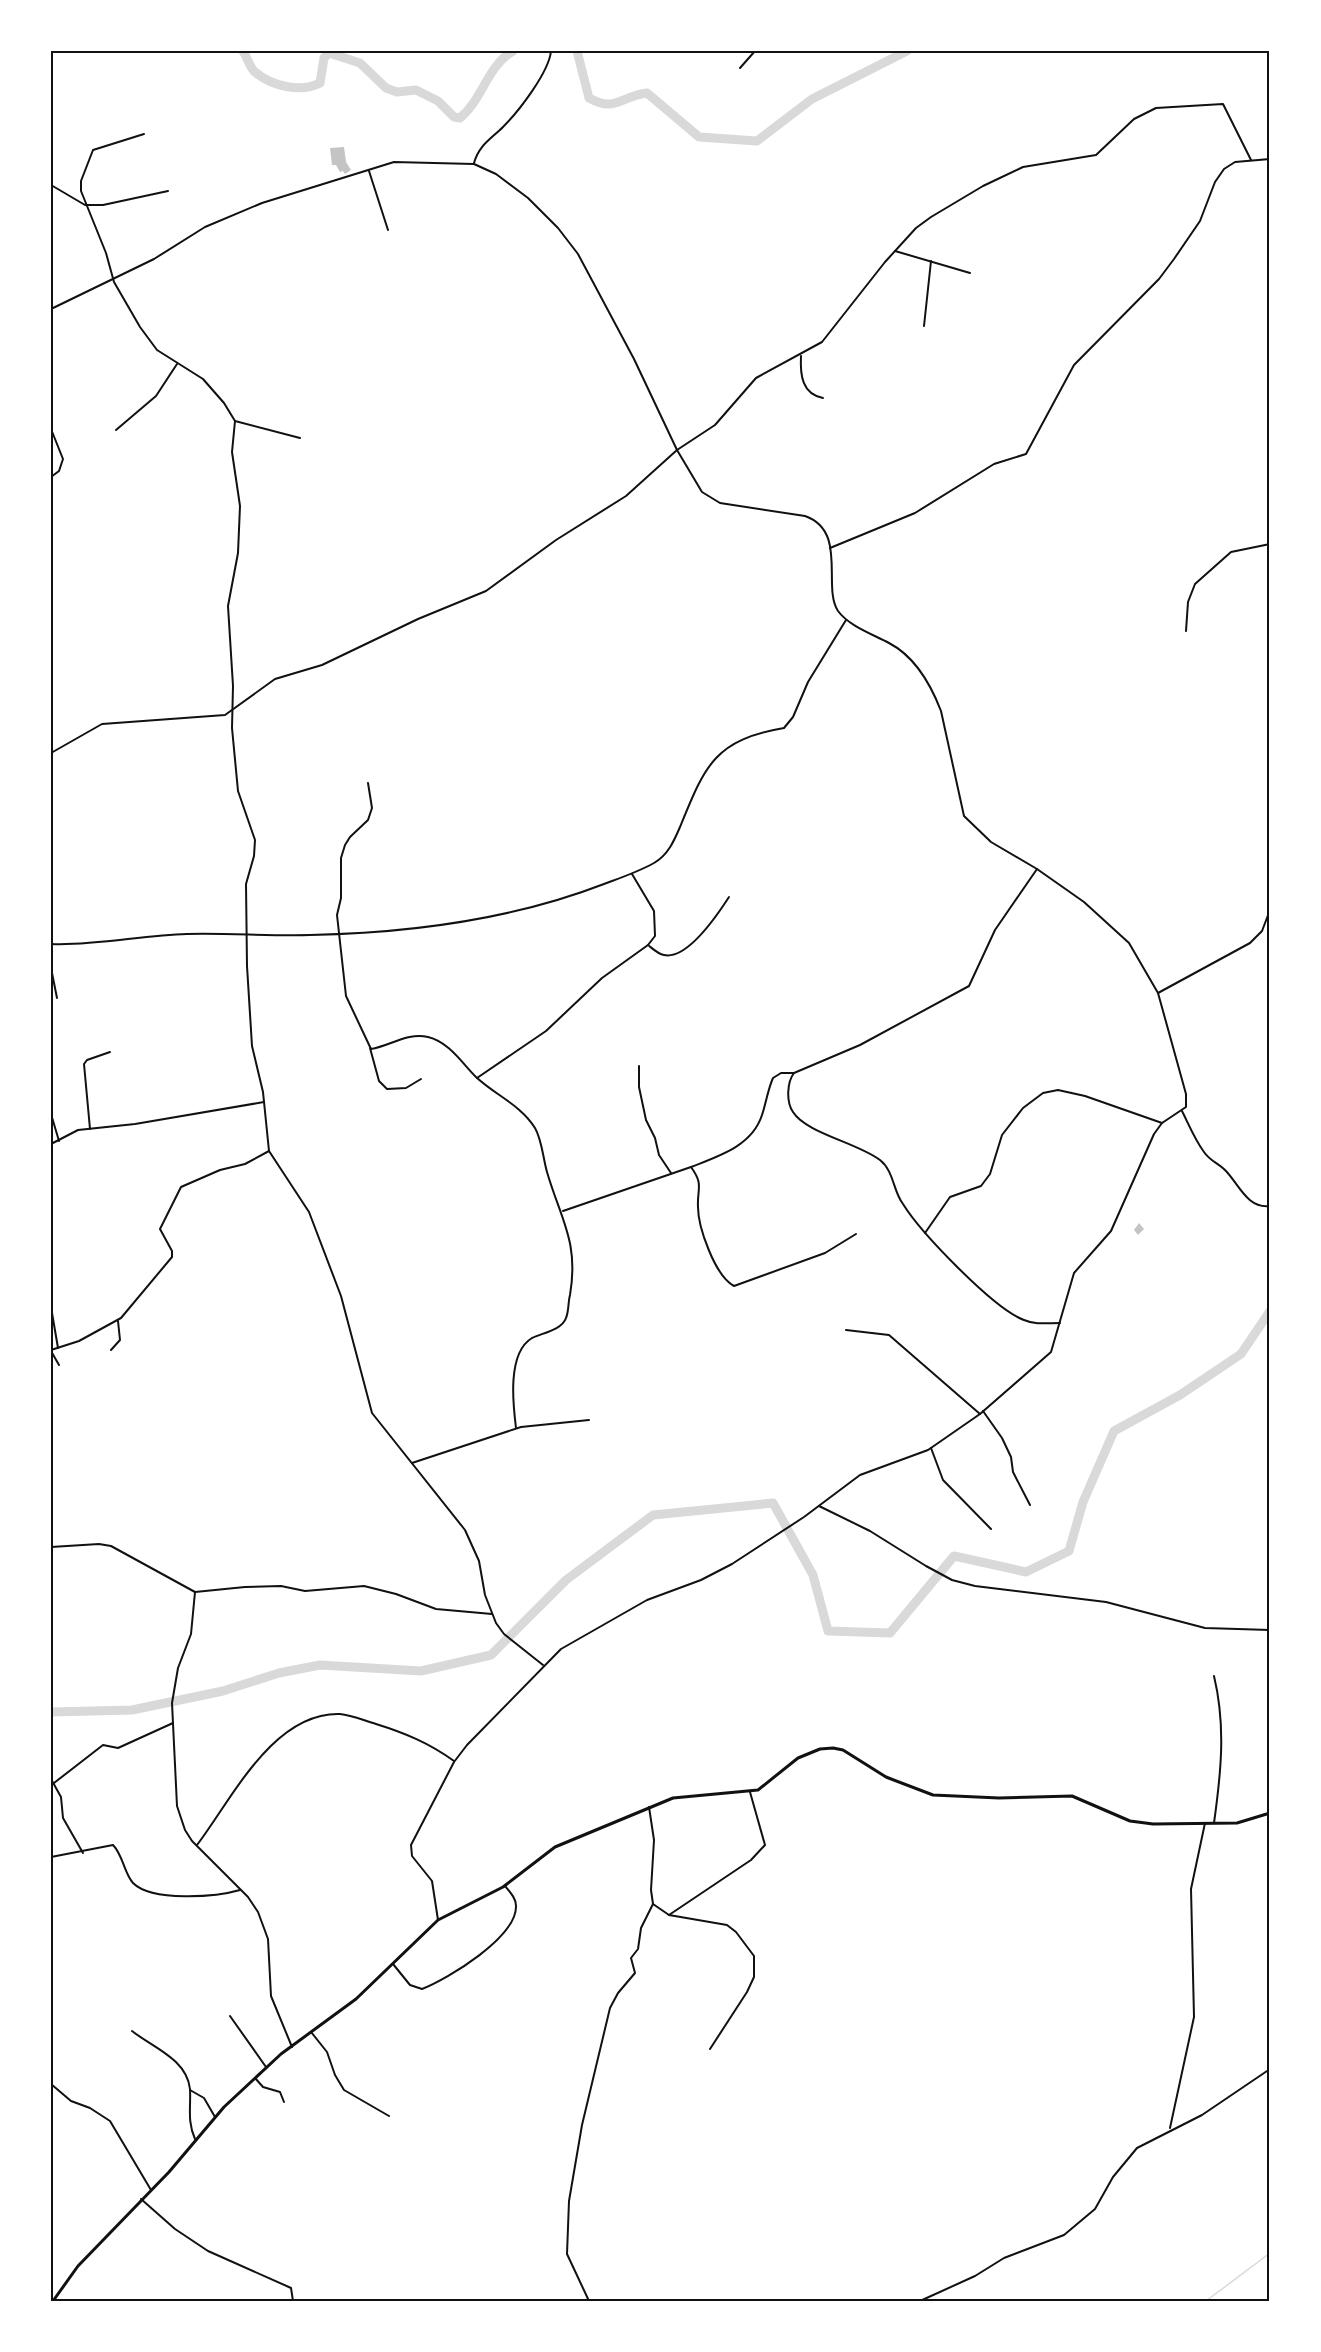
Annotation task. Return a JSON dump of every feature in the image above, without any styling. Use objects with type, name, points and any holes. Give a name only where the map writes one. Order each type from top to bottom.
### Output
[{"type":"street","points":[[474,164],[483,145],[502,128],[525,100],[548,63],[551,51]]},
{"type":"street","points":[[740,68],[755,51]]},
{"type":"street","points":[[51,753],[102,724],[219,716],[232,711],[275,679],[333,660],[418,619],[464,601],[498,583],[556,540],[626,496],[677,450],[715,425],[756,378],[801,356],[822,342],[916,228],[973,191],[1023,167],[1096,155],[1134,120],[1156,108],[1223,104],[1251,160]]},
{"type":"street","points":[[144,134],[93,150],[81,183],[85,205],[106,253],[112,279],[149,340],[158,350],[207,383],[235,422],[300,438]]},
{"type":"street","points":[[830,548],[915,513],[994,465],[1026,454],[1074,365],[1159,279],[1200,221],[1220,174],[1234,162],[1270,159]]},
{"type":"street","points":[[51,309],[154,259],[205,227],[262,203],[394,162],[474,164],[495,174],[528,198],[558,228],[578,254],[634,359],[677,450],[708,498],[741,508],[812,519],[825,531],[830,548],[836,605],[847,619],[891,644],[919,670],[941,711],[964,816],[991,842],[1037,869],[1084,902],[1122,934],[1141,960],[1158,993],[1185,1094],[1186,1105],[1182,1111],[1162,1124],[1155,1134],[1111,1231],[1074,1273],[1051,1352],[980,1414],[931,1448],[860,1475],[819,1506],[732,1564],[620,1614],[561,1649],[488,1720],[454,1762],[411,1845],[412,1856],[432,1881],[438,1920]]},
{"type":"street","points":[[369,171],[388,230]]},
{"type":"street","points":[[51,185],[85,205],[103,205],[168,191]]},
{"type":"street","points":[[895,251],[970,273]]},
{"type":"street","points":[[924,326],[931,261]]},
{"type":"street","points":[[801,356],[801,373],[805,387],[814,396],[823,398]]},
{"type":"street","points":[[116,430],[156,396],[177,364]]},
{"type":"street","points":[[235,422],[232,452],[240,506],[238,553],[228,606],[233,686],[232,711],[238,791],[255,840],[254,856],[246,884],[246,934],[252,1040],[265,1102],[269,1151],[309,1212],[342,1296],[372,1413],[465,1530],[479,1561],[485,1595],[492,1614],[504,1634],[543,1665]]},
{"type":"street","points":[[51,429],[63,459],[58,471],[51,477]]},
{"type":"street","points":[[1186,631],[1188,602],[1195,584],[1231,552],[1270,544]]},
{"type":"street","points":[[51,944],[176,934],[339,933],[403,929],[504,915],[573,896],[632,873],[656,862],[672,845],[699,783],[716,757],[735,741],[784,728],[790,723],[812,675],[847,619]]},
{"type":"street","points":[[368,783],[373,803],[369,818],[350,837],[341,858],[341,898],[337,915],[346,996],[370,1048],[379,1081],[387,1089],[406,1088],[421,1079]]},
{"type":"street","points":[[563,1211],[692,1167],[731,1151],[748,1138],[759,1125],[773,1078],[781,1073],[794,1073],[860,1045],[969,986],[980,967],[992,936],[1037,869]]},
{"type":"street","points":[[477,1078],[546,1031],[602,978],[648,945],[656,936],[656,921],[645,894],[632,873]]},
{"type":"street","points":[[648,945],[662,955],[674,954],[694,941],[729,897]]},
{"type":"street","points":[[1158,993],[1250,943],[1262,931],[1270,910]]},
{"type":"street","points":[[51,968],[57,998]]},
{"type":"street","points":[[370,1048],[381,1047],[403,1039],[427,1037],[458,1055],[477,1078],[512,1103],[535,1127],[550,1182],[563,1211],[574,1271],[567,1317],[559,1327],[532,1339],[522,1349],[512,1393],[516,1428]]},
{"type":"street","points":[[90,1129],[83,1068],[87,1060],[110,1052]]},
{"type":"street","points":[[639,1066],[639,1087],[646,1120],[656,1138],[659,1155],[670,1173]]},
{"type":"street","points":[[794,1073],[788,1098],[793,1112],[816,1130],[856,1146],[879,1160],[890,1173],[902,1203],[925,1233],[965,1274],[1018,1317],[1028,1322],[1061,1323]]},
{"type":"street","points":[[925,1233],[950,1197],[981,1186],[990,1174],[1002,1135],[1023,1108],[1042,1093],[1058,1090],[1086,1096],[1162,1124]]},
{"type":"street","points":[[51,1144],[74,1132],[265,1102]]},
{"type":"street","points":[[1182,1111],[1202,1150],[1211,1162],[1224,1169],[1252,1203],[1260,1207],[1270,1206]]},
{"type":"street","points":[[51,1114],[59,1141]]},
{"type":"street","points":[[58,1365],[51,1350],[79,1341],[118,1321],[172,1257],[172,1251],[160,1229],[179,1189],[220,1170],[245,1164],[269,1151]]},
{"type":"street","points":[[692,1167],[701,1186],[698,1208],[710,1254],[732,1286],[738,1286],[778,1268],[825,1254],[856,1234]]},
{"type":"street","points":[[51,1307],[58,1348]]},
{"type":"street","points":[[111,1350],[120,1340],[118,1321]]},
{"type":"street","points":[[846,1330],[888,1335],[980,1414]]},
{"type":"street","points":[[983,1411],[1009,1453],[1012,1470],[1030,1505]]},
{"type":"street","points":[[412,1463],[516,1428],[589,1420]]},
{"type":"street","points":[[931,1448],[943,1480],[991,1529]]},
{"type":"street","points":[[819,1506],[870,1531],[935,1571],[975,1586],[1106,1602],[1205,1628],[1270,1630]]},
{"type":"street","points":[[51,1547],[99,1544],[111,1546],[195,1592],[244,1587],[281,1586],[305,1591],[364,1586],[436,1609],[492,1614]]},
{"type":"street","points":[[195,1592],[191,1634],[178,1668],[172,1697],[177,1806],[185,1830],[254,1904],[267,1933],[271,1996],[292,2046]]},
{"type":"street","points":[[1214,1676],[1221,1705],[1222,1729],[1214,1823]]},
{"type":"street","points":[[197,1845],[248,1772],[287,1732],[303,1720],[346,1715],[408,1734],[454,1762]]},
{"type":"street","points":[[54,1783],[103,1745],[118,1748],[173,1723]]},
{"type":"street","points":[[53,2301],[78,2266],[151,2190],[215,2117],[266,2067],[356,1999],[438,1920],[505,1885],[555,1847],[649,1807],[683,1795],[750,1792],[766,1784],[798,1758],[833,1748],[843,1750],[886,1777],[933,1795],[999,1798],[1072,1796],[1135,1822],[1237,1823],[1270,1813]]},
{"type":"street","points":[[51,1779],[61,1797],[63,1818],[83,1853]]},
{"type":"street","points":[[669,1915],[751,1860],[765,1845],[750,1792]]},
{"type":"street","points":[[589,2301],[567,2254],[569,2201],[582,2125],[610,2008],[618,1993],[635,1973],[631,1958],[638,1949],[641,1928],[653,1904],[651,1890],[654,1840],[649,1807]]},
{"type":"street","points":[[1170,2129],[1194,2018],[1191,1883],[1205,1823]]},
{"type":"street","points":[[51,1857],[114,1846],[133,1882],[156,1892],[213,1896],[240,1890]]},
{"type":"street","points":[[393,1964],[410,1985],[422,1989],[489,1948],[505,1935],[515,1916],[516,1904],[505,1885]]},
{"type":"street","points":[[653,1904],[669,1915],[727,1925],[736,1932],[754,1956],[754,1977],[747,1992],[710,2049]]},
{"type":"street","points":[[230,2016],[266,2067]]},
{"type":"street","points":[[132,2031],[178,2063],[190,2090],[189,2122],[195,2139]]},
{"type":"street","points":[[311,2032],[327,2052],[335,2075],[344,2090],[389,2116]]},
{"type":"street","points":[[920,2301],[975,2276],[1004,2258],[1067,2232],[1095,2209],[1113,2177],[1142,2144],[1202,2115],[1270,2069]]},
{"type":"street","points":[[255,2078],[263,2086],[280,2092],[284,2102]]},
{"type":"street","points":[[51,2084],[71,2101],[90,2108],[110,2121],[151,2190]]},
{"type":"street","points":[[190,2090],[204,2098],[215,2117]]},
{"type":"street","points":[[141,2199],[175,2229],[208,2251],[291,2288],[293,2301]]},
{"type":"building","points":[[344,147],[346,162],[351,170],[345,174],[343,171],[340,172],[336,165],[332,165],[330,148]]},
{"type":"building","points":[[1139,1223],[1144,1229],[1138,1235],[1134,1230]]},
{"type":"waterway","points":[[243,51],[253,70],[262,77],[295,88],[320,83],[324,58],[329,53],[360,63],[386,88],[397,92],[416,90],[438,101],[454,117],[460,118],[474,102],[497,65],[513,51]]},
{"type":"waterway","points":[[577,51],[589,98],[612,104],[647,93],[699,137],[757,141],[812,99],[907,51]]},
{"type":"waterway","points":[[51,1712],[132,1710],[223,1691],[279,1673],[320,1665],[421,1671],[491,1655],[566,1580],[653,1515],[773,1503],[813,1575],[828,1631],[890,1633],[954,1556],[1026,1572],[1069,1551],[1083,1502],[1114,1431],[1180,1395],[1241,1354],[1270,1311]]},
{"type":"waterway","points":[[1206,2301],[1270,2253]]}]
